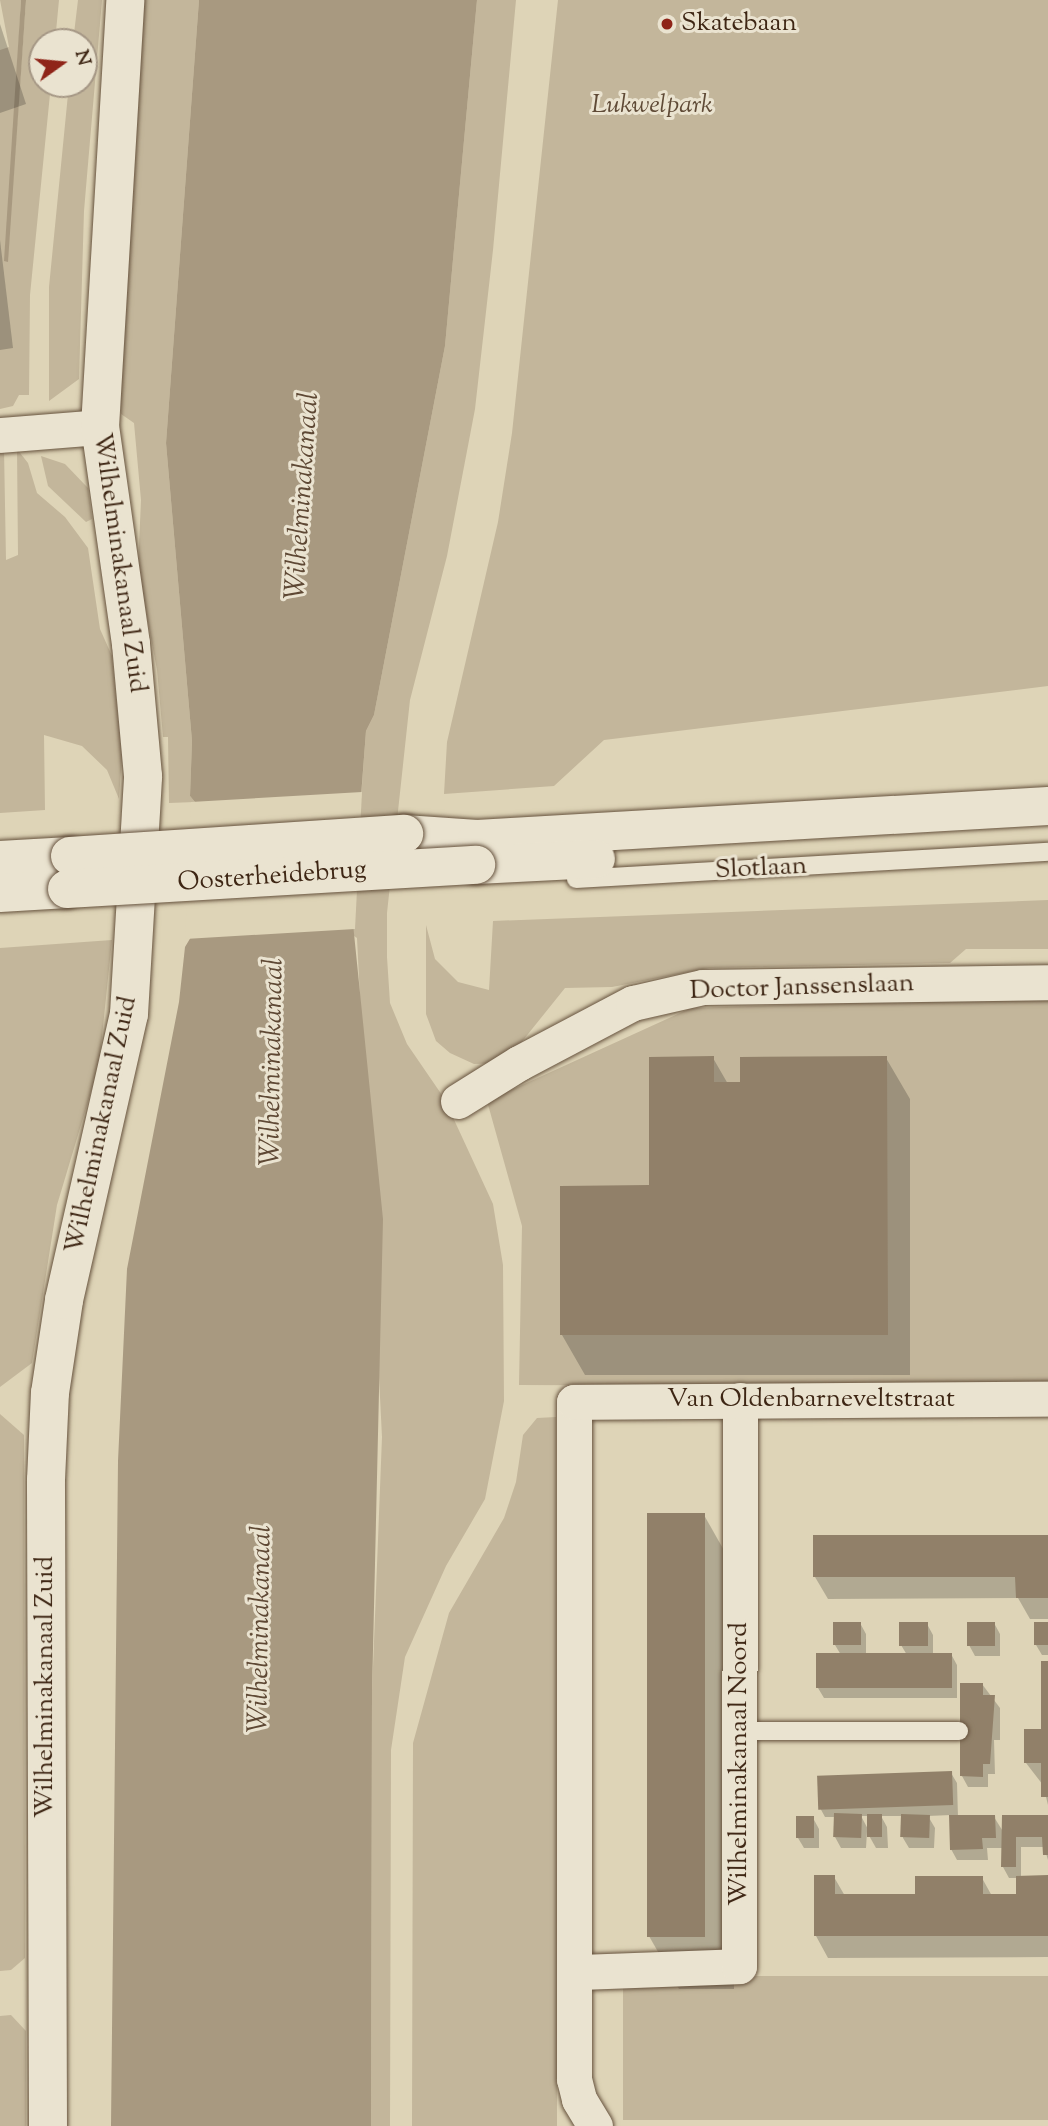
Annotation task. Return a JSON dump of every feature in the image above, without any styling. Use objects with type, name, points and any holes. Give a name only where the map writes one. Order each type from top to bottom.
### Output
[{"type":"street","name":"Wilhelminakanaal Zuid","points":[[48,2126],[46,1480],[50,1393],[64,1300],[129,1014],[143,776],[131,644],[100,427],[125,0]]},
{"type":"street","points":[[0,435],[100,427]]},
{"type":"street","name":"Slotlaan","points":[[476,853],[1048,806]]},
{"type":"street","name":"Slotlaan","points":[[476,853],[1048,831]]},
{"type":"street","name":"Oosterheidebrug","points":[[69,884],[404,834],[476,853]]},
{"type":"street","name":"Oosterheidebrug","points":[[69,884],[476,853]]},
{"type":"street","points":[[0,860],[69,884]]},
{"type":"street","points":[[0,893],[69,884]]},
{"type":"street","name":"Doctor Janssenslaan","points":[[458,1101],[519,1063],[633,1003],[703,987],[1048,982]]},
{"type":"street","name":"Van Oldenbarneveltstraat","points":[[577,1972],[574,1402],[1048,1399]]},
{"type":"street","name":"Wilhelminakanaal Noord","points":[[577,1972],[739,1966],[740,1400]]},
{"type":"street","points":[[577,1972],[574,2079],[590,2120]]},
{"type":"lane","points":[[476,853],[1048,787]]},
{"type":"lane","name":"Slotlaan","points":[[476,853],[1048,852]]},
{"type":"lane","points":[[0,912],[69,884]]},
{"type":"lane","points":[[740,1731],[959,1731]]},
{"type":"green space","points":[[0,0],[21,0],[7,262],[26,0],[59,0],[56,28],[28,28],[28,98],[50,98],[30,295],[29,395],[19,395],[13,406],[0,409],[0,50],[9,47]]},
{"type":"green space","points":[[78,0],[102,0],[98,47],[98,28],[75,28]]},
{"type":"green space","points":[[139,0],[199,0],[166,443],[192,741],[190,796],[195,802],[169,803],[168,737],[163,737],[157,670],[138,569],[141,500],[134,423],[121,414],[119,353]]},
{"type":"green space","points":[[477,0],[516,0],[493,250],[475,409],[447,556],[410,700],[387,913],[387,957],[390,1003],[407,1044],[444,1098],[493,1204],[503,1265],[504,1401],[485,1499],[446,1566],[405,1657],[391,1750],[390,2126],[371,2126],[372,1693],[382,1437],[357,938],[351,934],[366,731],[374,715],[445,346]]},
{"type":"green space","name":"Lukwelpark","points":[[558,0],[1048,0],[1048,686],[604,740],[554,786],[444,794],[447,742],[498,522],[512,433]]},
{"type":"green space","points":[[68,98],[94,98],[84,211],[79,379],[49,401],[49,287]]},
{"type":"green space","points":[[0,449],[4,449],[6,560],[18,555],[17,449],[28,463],[37,493],[65,517],[88,548],[100,629],[112,656],[122,756],[119,799],[107,770],[82,746],[44,735],[45,810],[0,813]]},
{"type":"green space","points":[[41,456],[65,464],[88,488],[92,519],[86,522],[48,486]]},
{"type":"green space","points":[[1048,900],[1048,949],[966,949],[950,963],[709,968],[612,987],[565,988],[512,1054],[498,1063],[474,1064],[450,1053],[436,1041],[426,1014],[426,925],[435,959],[458,982],[489,990],[493,921]]},
{"type":"green space","points":[[112,940],[99,1065],[57,1205],[32,1363],[0,1387],[0,948]]},
{"type":"green space","points":[[1048,997],[1048,1387],[519,1385],[522,1226],[487,1101],[691,1008]]},
{"type":"green space","points":[[0,1414],[24,1435],[25,1958],[11,1970],[0,1971]]},
{"type":"green space","points":[[556,1417],[557,2126],[412,2126],[413,1743],[449,1613],[504,1518],[516,1482],[523,1435],[537,1418]]},
{"type":"green space","points":[[623,1976],[1048,1976],[1048,2120],[623,2120]]},
{"type":"green space","points":[[11,2015],[26,2031],[26,2126],[0,2126],[0,2016]]},
{"type":"water","points":[[21,0],[26,0],[8,262],[4,261]]},
{"type":"water","name":"Wilhelminakanaal","points":[[199,0],[477,0],[445,346],[374,715],[366,731],[352,914],[383,1219],[372,1693],[371,2126],[111,2126],[118,1461],[127,1269],[179,1002],[185,947],[191,937],[195,802],[190,796],[192,741],[166,443]]},
{"type":"pier","points":[[362,792],[355,929],[185,939],[191,802]]},
{"type":"building","points":[[714,1056],[714,1082],[740,1082],[740,1057],[887,1056],[888,1335],[560,1335],[560,1186],[649,1185],[649,1057]]},
{"type":"building","points":[[647,1513],[705,1513],[705,1937],[647,1937]]},
{"type":"building","points":[[813,1535],[1048,1535],[1048,1598],[1016,1598],[1015,1577],[813,1577]]},
{"type":"building","points":[[833,1622],[861,1622],[861,1645],[833,1645]]},
{"type":"building","points":[[899,1622],[928,1622],[928,1646],[899,1646]]},
{"type":"building","points":[[967,1622],[995,1622],[995,1646],[967,1646]]},
{"type":"building","points":[[1034,1622],[1048,1622],[1048,1645],[1034,1645]]},
{"type":"building","points":[[816,1653],[952,1653],[952,1688],[816,1688]]},
{"type":"building","points":[[1041,1661],[1048,1661],[1048,1797],[1041,1797],[1041,1763],[1024,1763],[1024,1729],[1041,1729]]},
{"type":"building","points":[[960,1683],[983,1683],[983,1695],[995,1695],[990,1764],[983,1764],[983,1777],[960,1776]]},
{"type":"building","points":[[952,1771],[953,1805],[818,1810],[817,1776]]},
{"type":"building","points":[[834,1813],[862,1814],[861,1838],[833,1837]]},
{"type":"building","points":[[867,1814],[882,1814],[882,1837],[867,1837]]},
{"type":"building","points":[[901,1814],[930,1815],[929,1838],[900,1837]]},
{"type":"building","points":[[949,1815],[995,1815],[996,1838],[982,1838],[983,1849],[950,1850]]},
{"type":"building","points":[[1002,1815],[1048,1815],[1048,1855],[1043,1855],[1042,1837],[1016,1837],[1016,1867],[1001,1867]]},
{"type":"building","points":[[796,1816],[814,1816],[814,1838],[796,1838]]},
{"type":"building","points":[[814,1875],[835,1875],[835,1894],[915,1894],[915,1876],[983,1876],[983,1894],[1016,1894],[1016,1876],[1048,1875],[1048,1936],[814,1936]]},
{"type":"place","name":"Skatebaan","points":[[667,24]]}]
